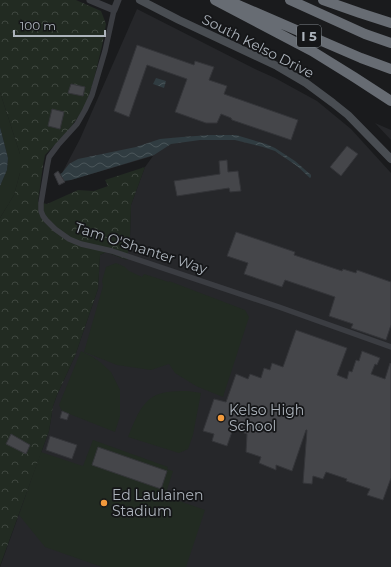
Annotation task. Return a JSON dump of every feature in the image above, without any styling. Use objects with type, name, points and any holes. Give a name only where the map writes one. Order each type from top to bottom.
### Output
[{"type":"highway","points":[[215,0],[312,51],[391,101]]},
{"type":"highway","name":"I 5","points":[[228,0],[361,58],[391,69]]},
{"type":"highway","name":"I 5","points":[[290,0],[365,34],[391,43]]},
{"type":"highway","points":[[324,0],[391,23]]},
{"type":"main road","name":"South Kelso Drive","points":[[140,0],[277,66],[306,83],[348,115],[391,159]]},
{"type":"street","points":[[90,0],[114,10]]},
{"type":"street","name":"Tam O'Shanter Way","points":[[118,0],[114,10],[105,51],[92,95],[77,124],[49,157],[41,211],[46,220],[55,229],[69,239],[81,244],[112,251],[279,307],[391,347]]},
{"type":"shaded area","points":[[137,9],[275,78],[317,101],[351,129],[391,173],[391,567],[0,567],[49,431],[53,406],[75,356],[98,289],[100,255],[106,252],[127,260],[130,238],[131,205],[145,167],[153,156],[71,180],[60,174],[62,173],[80,139]]},
{"type":"shaded area","points":[[375,123],[391,130],[391,140]]},
{"type":"green space","points":[[0,0],[76,0],[101,11],[106,24],[94,79],[86,105],[69,130],[45,155],[38,202],[47,204],[78,190],[94,191],[108,186],[105,180],[145,167],[131,205],[130,238],[127,260],[106,252],[100,255],[98,289],[75,356],[53,406],[49,431],[0,566],[0,218],[14,195],[20,173],[20,154],[0,92]]},
{"type":"green space","points":[[0,92],[20,154],[20,173],[14,195],[0,218],[0,186],[7,170],[8,158],[0,127]]},
{"type":"green space","points":[[116,263],[142,277],[144,274],[169,281],[245,310],[249,317],[223,397],[196,386],[175,373],[169,364],[151,370],[117,365],[84,352],[103,286],[102,281],[106,267]]},
{"type":"green space","points":[[81,351],[93,357],[111,372],[120,390],[120,416],[115,432],[62,411],[59,405]]},
{"type":"green space","points":[[188,391],[201,393],[193,435],[188,449],[179,453],[128,437],[139,412],[153,397],[166,392]]},
{"type":"green space","name":"Ed Laulainen Stadium","points":[[93,440],[168,467],[167,469],[173,471],[165,496],[205,510],[186,567],[102,567],[45,547],[19,515],[41,452],[83,466]]},
{"type":"water","points":[[156,78],[166,81],[164,88],[153,84]]},
{"type":"water","points":[[0,127],[8,158],[7,170],[0,186]]},
{"type":"water","points":[[210,135],[236,135],[266,144],[295,161],[311,175],[311,177],[310,178],[297,166],[275,151],[235,140],[200,140],[171,144],[154,155],[71,180],[64,181],[60,174],[69,164],[78,159],[136,147],[160,139]]},
{"type":"building","points":[[137,45],[194,65],[195,61],[214,67],[209,80],[227,86],[224,94],[298,120],[291,140],[232,120],[231,118],[221,114],[217,123],[206,123],[175,112],[187,79],[147,65],[129,117],[114,111]]},
{"type":"building","points":[[71,84],[85,87],[83,96],[68,93]]},
{"type":"building","points":[[52,109],[64,112],[60,129],[48,126]]},
{"type":"building","points":[[347,146],[358,154],[341,176],[330,167]]},
{"type":"building","points":[[227,160],[228,172],[238,171],[241,191],[230,192],[229,188],[177,196],[174,181],[220,174],[219,161]]},
{"type":"building","points":[[58,171],[65,182],[59,185],[54,174]]},
{"type":"building","points":[[236,232],[295,252],[294,255],[342,271],[343,269],[356,273],[357,270],[391,282],[391,325],[386,340],[351,328],[353,324],[329,316],[335,297],[285,280],[282,287],[244,274],[248,263],[227,256]]},
{"type":"building","points":[[296,330],[347,348],[337,375],[347,379],[349,371],[352,372],[356,360],[359,361],[362,351],[380,358],[377,365],[375,364],[371,374],[385,379],[390,363],[391,364],[391,478],[383,500],[367,495],[370,489],[326,472],[323,479],[313,476],[312,484],[303,483],[307,430],[292,471],[276,465],[276,470],[259,463],[261,457],[246,452],[247,434],[233,429],[227,446],[212,441],[214,434],[203,431],[214,399],[226,402],[236,374],[248,379],[250,374],[261,378],[264,368],[270,370],[272,363],[283,367]]},
{"type":"building","points":[[62,411],[69,414],[67,420],[60,418]]},
{"type":"building","points":[[11,434],[30,445],[26,454],[6,444]]},
{"type":"building","points":[[50,436],[77,445],[72,459],[46,450]]},
{"type":"building","points":[[98,447],[167,471],[161,489],[92,465]]},
{"type":"place","name":"Kelso High School","points":[[221,418]]},
{"type":"place","name":"Ed Laulainen Stadium","points":[[104,503]]}]
